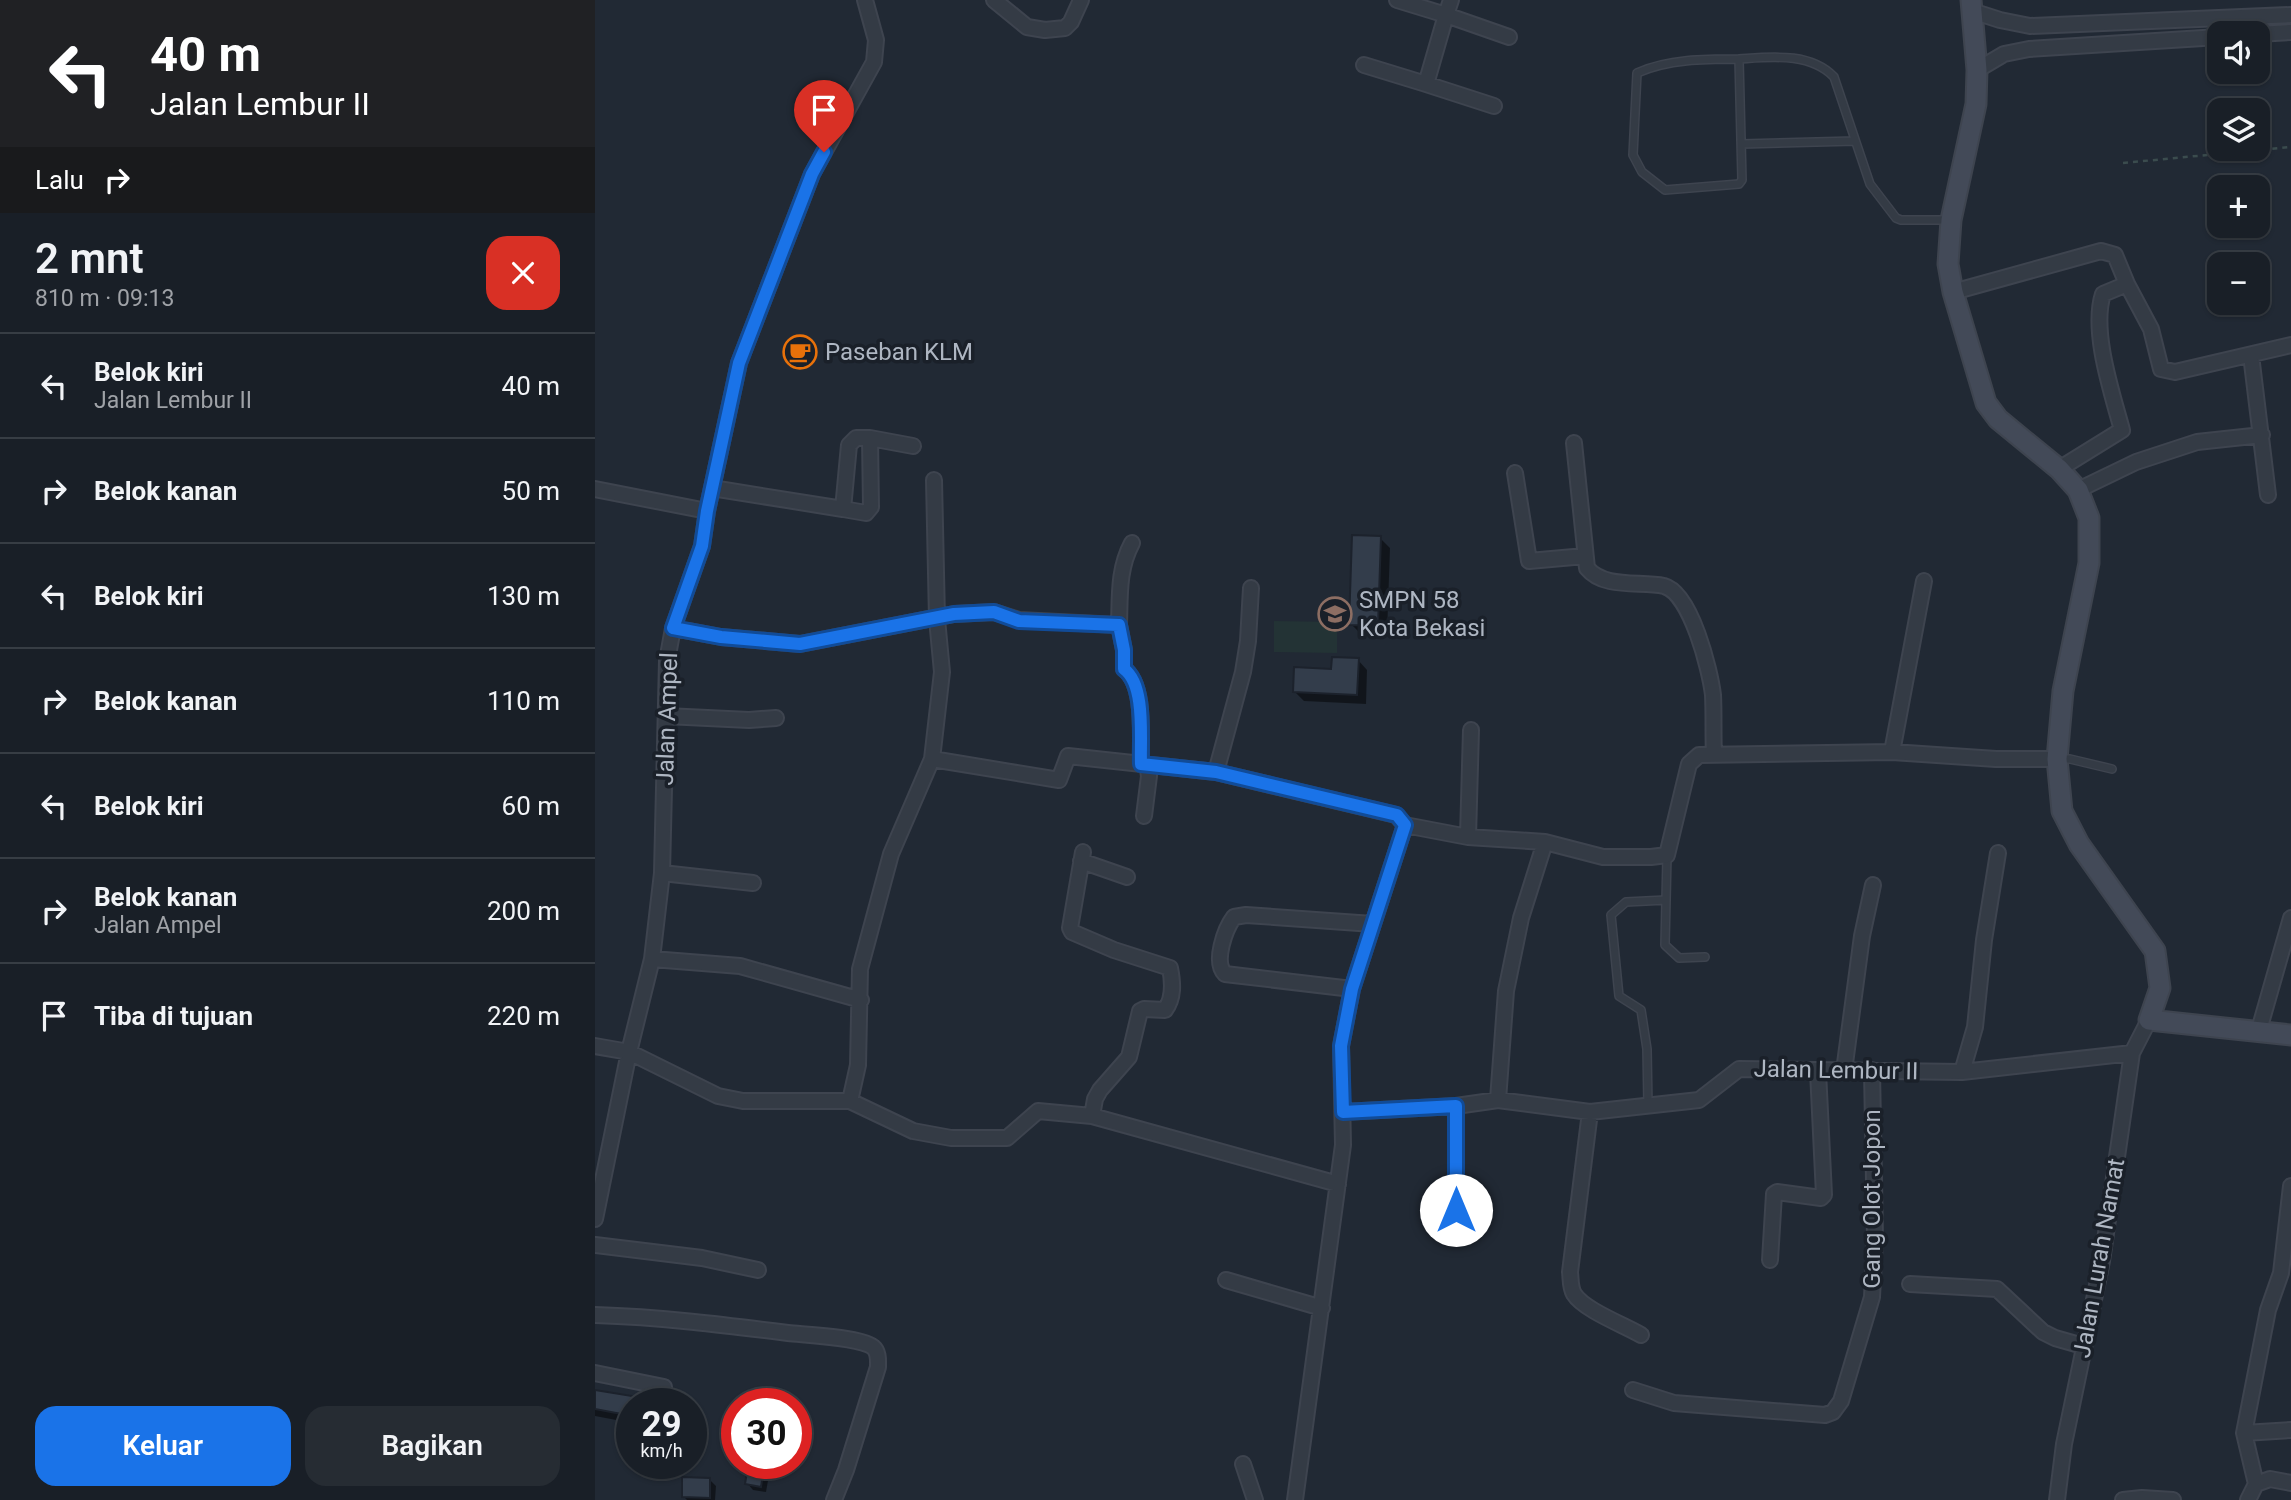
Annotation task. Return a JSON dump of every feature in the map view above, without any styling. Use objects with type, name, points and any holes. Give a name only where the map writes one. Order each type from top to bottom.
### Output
[{"type":"main road","points":[[1972,6],[1977,70],[1976,104],[1951,220],[1948,264],[1953,292],[1986,403],[1998,419],[2059,469],[2078,491],[2089,518],[2089,563],[2063,691],[2057,759],[2062,811],[2079,844],[2155,951],[2160,988],[2149,1020],[2291,1035]]},
{"type":"street","name":"Jalan Ampel","points":[[595,1219],[629,1052],[652,959],[662,873],[667,661],[673,628],[702,546],[739,363],[812,174],[874,62],[876,40],[865,0]]},
{"type":"street","points":[[994,0],[1027,27],[1045,30],[1065,28],[1071,22],[1081,0]]},
{"type":"street","points":[[1397,0],[1509,37]]},
{"type":"street","points":[[1426,84],[1451,0]]},
{"type":"street","points":[[1972,6],[2000,20],[2030,26],[2291,15]]},
{"type":"street","points":[[2270,33],[2291,32]]},
{"type":"street","points":[[1977,70],[2004,54],[2029,49],[2207,38]]},
{"type":"street","points":[[1364,65],[1494,106]]},
{"type":"street","points":[[1953,292],[2108,251],[2115,255],[2151,329],[2161,369],[2175,372],[2291,345]]},
{"type":"street","points":[[2059,469],[2122,430],[2105,364],[2098,308],[2103,294],[2127,284]]},
{"type":"street","points":[[2251,355],[2268,495]]},
{"type":"street","points":[[2078,491],[2136,462],[2197,442],[2262,435]]},
{"type":"street","points":[[843,509],[849,444],[856,438],[870,438],[913,446]]},
{"type":"street","points":[[712,488],[866,513],[871,507],[870,438]]},
{"type":"street","points":[[1574,443],[1587,568],[1604,580],[1666,587],[1686,606],[1709,673],[1713,695],[1714,755]]},
{"type":"street","points":[[1515,473],[1529,561],[1585,556]]},
{"type":"street","points":[[850,1101],[858,1065],[860,969],[891,854],[932,759],[942,672],[937,619],[934,480]]},
{"type":"street","points":[[595,489],[707,511]]},
{"type":"street","points":[[1132,543],[1124,558],[1120,575],[1119,625],[1124,650],[1124,669],[1130,674],[1140,700],[1144,764],[1149,776],[1144,816]]},
{"type":"street","points":[[1892,752],[1924,582]]},
{"type":"street","points":[[1216,772],[1245,662],[1251,588]]},
{"type":"street","points":[[673,628],[721,637],[800,644],[954,614],[994,612],[1019,621],[1119,625]]},
{"type":"street","points":[[666,716],[749,720],[776,718]]},
{"type":"street","points":[[1468,837],[1471,730]]},
{"type":"street","points":[[932,759],[1059,780],[1068,756],[1216,772],[1397,815],[1405,825],[1468,837],[1545,842],[1603,857],[1667,855],[1689,764],[1699,755],[1892,752],[1996,759],[2057,759]]},
{"type":"street","points":[[1295,1500],[1343,1145],[1341,1046],[1352,989],[1405,825]]},
{"type":"street","points":[[1498,1100],[1506,991],[1521,918],[1545,842]]},
{"type":"street","points":[[1962,1072],[1975,1027],[1984,940],[1998,853]]},
{"type":"street","points":[[1092,1116],[1095,1099],[1100,1090],[1129,1057],[1140,1011],[1165,1010],[1171,1002],[1170,968],[1114,950],[1072,932],[1070,928],[1082,856],[1127,877]]},
{"type":"street","points":[[662,873],[753,883]]},
{"type":"street","points":[[1843,1071],[1862,936],[1873,886]]},
{"type":"street","points":[[1352,989],[1225,974],[1219,963],[1226,936],[1234,917],[1246,915],[1373,924]]},
{"type":"street","points":[[2259,1030],[2291,918]]},
{"type":"street","points":[[652,959],[740,966],[861,1000]]},
{"type":"street","name":"Jalan Lurah Namat","points":[[2057,1500],[2064,1444],[2102,1261],[2132,1053],[2149,1020]]},
{"type":"street","points":[[595,1045],[629,1052],[718,1096],[743,1101],[850,1101],[913,1131],[951,1139],[1007,1138],[1038,1111],[1092,1116],[1338,1184]]},
{"type":"street","name":"Jalan Lembur II","points":[[1343,1112],[1456,1106],[1498,1100],[1590,1112],[1699,1100],[1739,1069],[1962,1072],[2132,1053]]},
{"type":"street","name":"Gang Olot Jopon","points":[[1633,1390],[1674,1403],[1825,1415],[1833,1412],[1841,1401],[1872,1297],[1875,1238],[1872,1070]]},
{"type":"street","points":[[1770,1260],[1774,1194],[1777,1192],[1821,1198],[1824,1195],[1818,1071]]},
{"type":"street","points":[[1456,1106],[1456,1210]]},
{"type":"street","points":[[1590,1112],[1570,1272],[1571,1286],[1576,1297],[1588,1306],[1641,1335]]},
{"type":"street","points":[[2248,1500],[2256,1484],[2244,1433],[2268,1310],[2286,1274],[2291,1186]]},
{"type":"street","points":[[595,1245],[702,1258],[758,1270]]},
{"type":"street","points":[[1226,1280],[1322,1308]]},
{"type":"street","points":[[1910,1284],[1997,1289],[2043,1332],[2083,1346]]},
{"type":"street","points":[[595,1315],[736,1326],[838,1338],[873,1347],[877,1351],[878,1367],[834,1500]]},
{"type":"street","points":[[595,1373],[664,1387]]},
{"type":"street","points":[[2244,1433],[2291,1430]]},
{"type":"street","points":[[1243,1464],[1255,1500]]},
{"type":"street","points":[[2256,1484],[2270,1479],[2291,1483]]},
{"type":"street","points":[[2123,1500],[2173,1500]]},
{"type":"lane","points":[[1739,59],[1742,180],[1739,184],[1665,190],[1642,172],[1633,155],[1637,73],[1653,66],[1714,59],[1776,57],[1801,60],[1824,67],[1834,77],[1870,184],[1895,218],[1951,220]]},
{"type":"lane","points":[[1742,144],[1855,141]]},
{"type":"lane","points":[[2057,759],[2070,759],[2112,769]]},
{"type":"lane","points":[[1667,855],[1665,946],[1679,958],[1705,957]]},
{"type":"lane","points":[[1648,1105],[1647,1049],[1640,1010],[1619,996],[1611,915],[1626,902],[1666,900]]},
{"type":"path","points":[[2123,163],[2291,147]]},
{"type":"shaded area","points":[[1274,621],[1337,622],[1337,653],[1274,652]]},
{"type":"building","points":[[1352,535],[1381,536],[1378,626],[1349,625]]},
{"type":"building","points":[[1332,657],[1359,658],[1357,695],[1293,692],[1294,667],[1331,669]]},
{"type":"building","points":[[595,1390],[616,1393],[616,1413],[595,1409]]},
{"type":"building","points":[[710,1478],[710,1498],[682,1497],[682,1479]]},
{"type":"building","points":[[746,1479],[762,1479],[761,1487],[745,1484]]},
{"type":"place","name":"Paseban KLM","points":[[800,352]]},
{"type":"place","name":"SMPN 58 Kota Bekasi","points":[[1335,614]]},
{"type":"route","points":[[824,152],[812,174],[739,363],[702,546],[673,628],[721,637],[800,644],[954,614],[994,612],[1019,621],[1119,625],[1124,650],[1124,669],[1130,674],[1140,700],[1141,764],[1216,772],[1397,815],[1405,825],[1352,989],[1341,1046],[1343,1112],[1456,1106],[1456,1210]]}]
